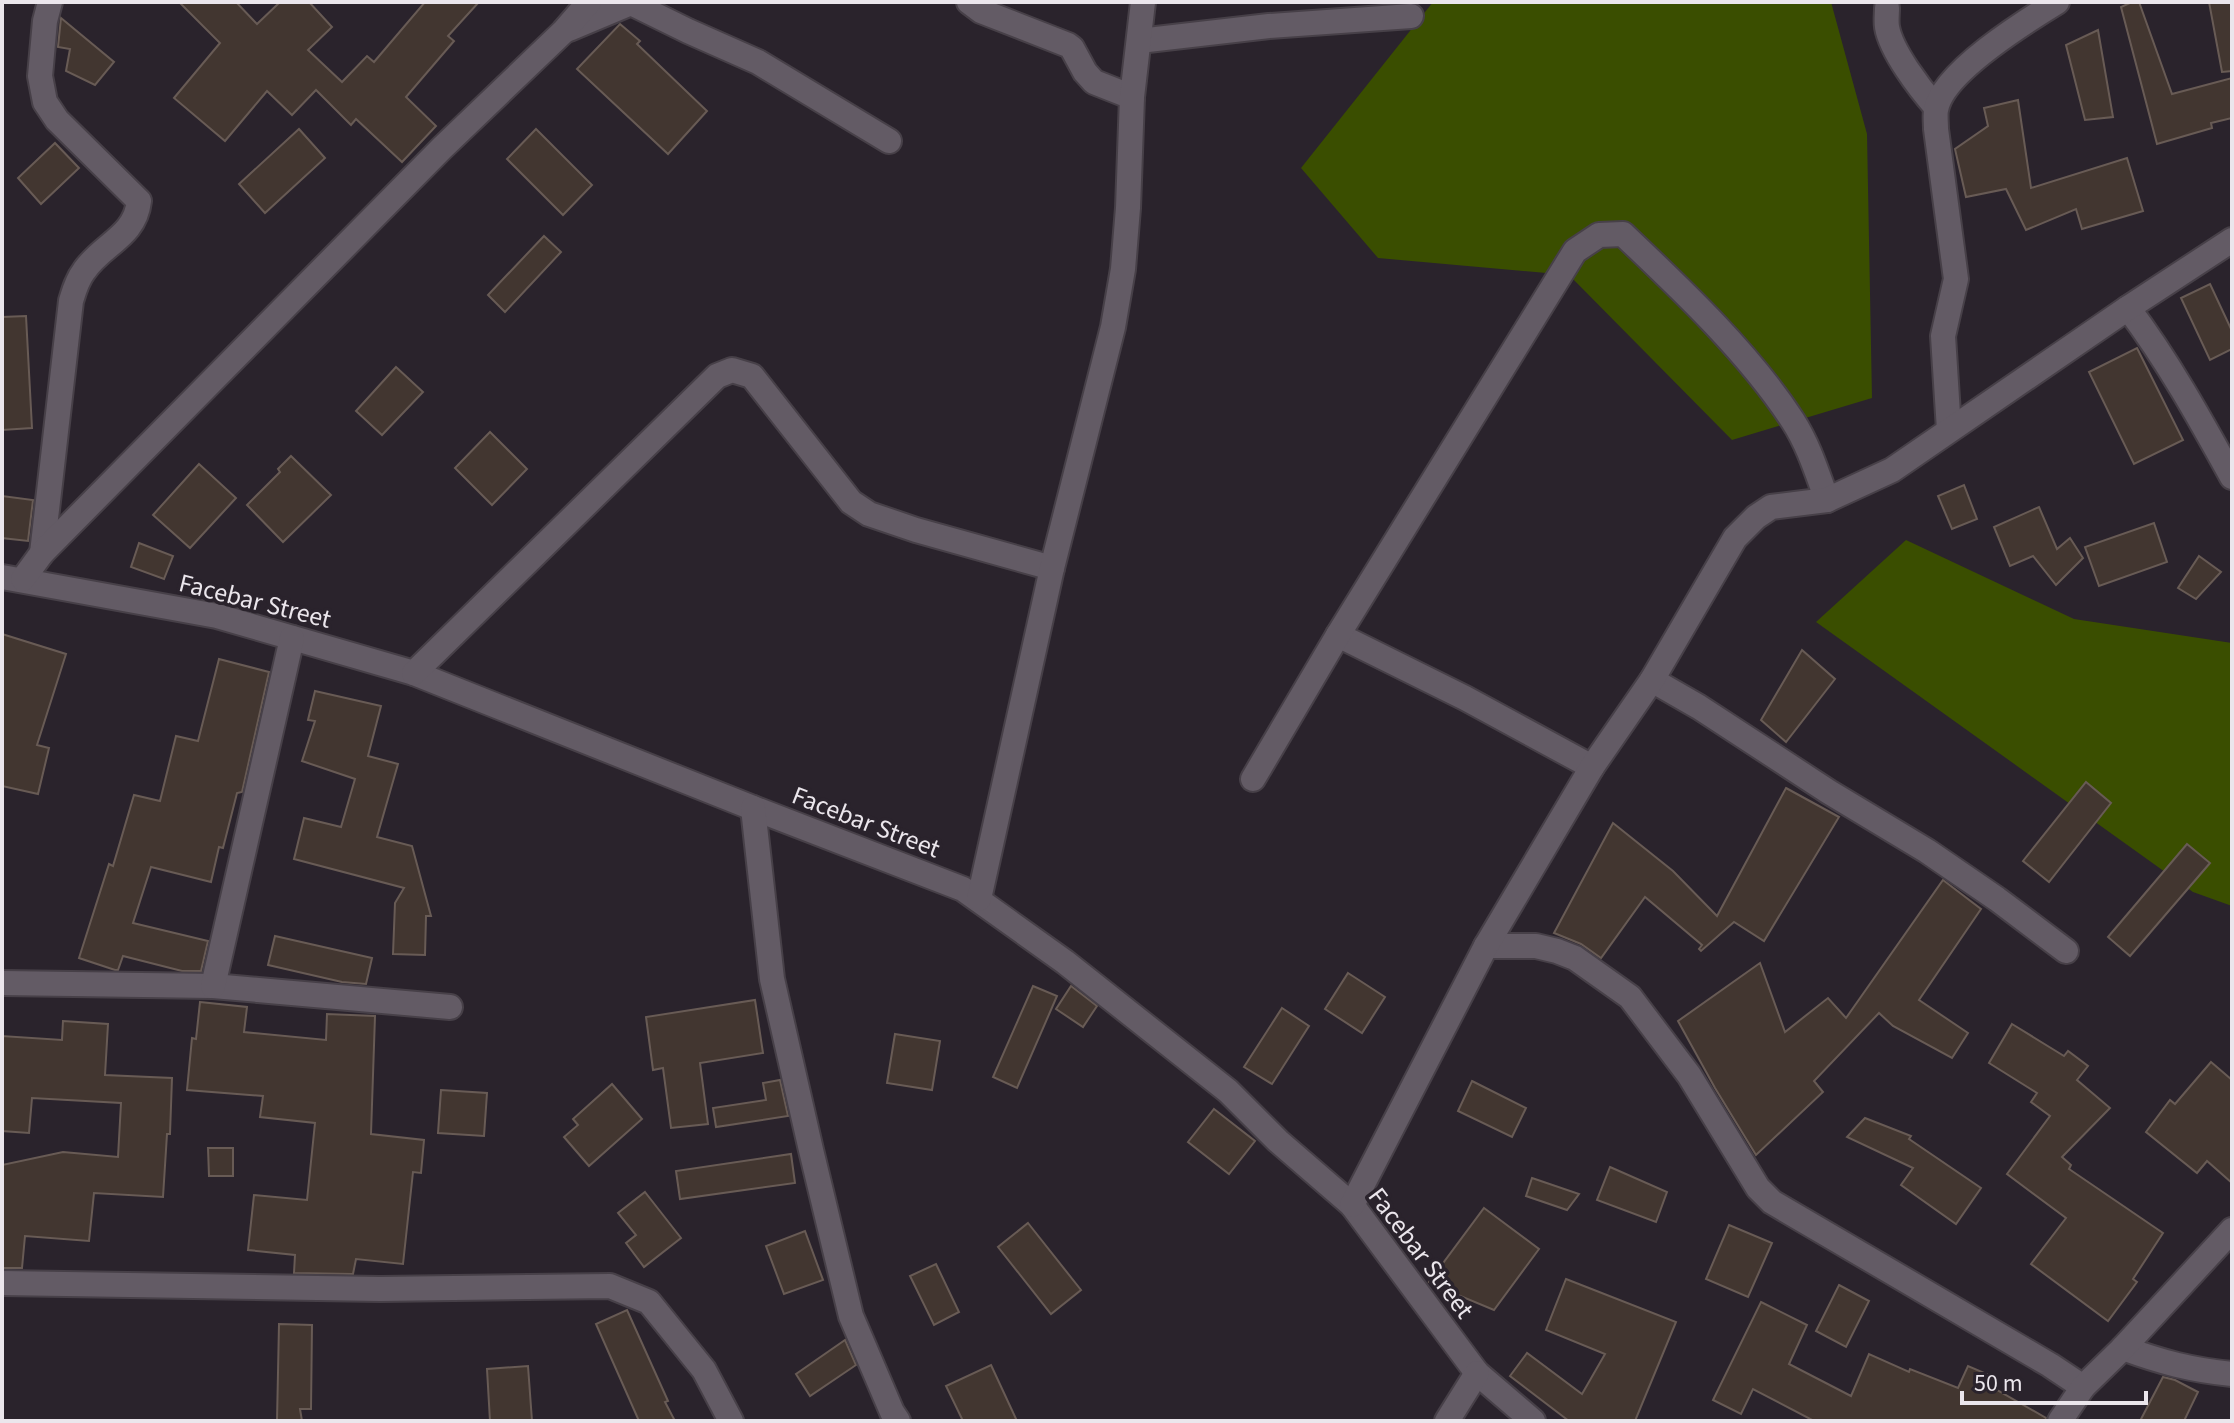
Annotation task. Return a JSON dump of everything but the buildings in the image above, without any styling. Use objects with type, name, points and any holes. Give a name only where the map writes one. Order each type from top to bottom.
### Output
[{"type":"street","points":[[42,553],[71,301],[85,268],[130,226],[137,215],[139,201],[57,120],[45,102],[40,76],[45,21],[50,2]]},
{"type":"street","points":[[12,578],[42,553],[442,148],[563,32],[589,2]]},
{"type":"street","points":[[969,2],[981,11],[1068,45],[1094,82],[1132,97]]},
{"type":"street","points":[[979,899],[1052,568],[1113,327],[1128,208],[1132,97],[1143,2]]},
{"type":"street","points":[[1949,430],[1943,336],[1956,279],[1936,129],[1936,107],[1948,87],[1973,62],[2012,30],[2057,2]]},
{"type":"street","points":[[563,32],[631,3],[758,62],[889,141]]},
{"type":"street","points":[[1887,8],[1887,27],[1893,43],[1920,89],[1936,107]]},
{"type":"street","points":[[1139,41],[1269,26],[1411,16]]},
{"type":"street","points":[[1253,779],[1338,635],[1575,251],[1599,235],[1623,234],[1688,296],[1753,369],[1793,421],[1809,451],[1827,500]]},
{"type":"street","points":[[1352,1205],[1486,946],[1592,767],[1652,680],[1735,538],[1771,507],[1827,500],[1892,470],[2232,240]]},
{"type":"street","points":[[2128,308],[2153,340],[2190,399],[2232,477]]},
{"type":"street","points":[[414,673],[717,376],[732,370],[752,376],[851,502],[869,514],[1052,568]]},
{"type":"street","name":"Facebar Street","points":[[12,578],[217,616],[414,673],[963,889],[1065,962],[1228,1091],[1278,1141],[1352,1205],[1477,1373],[1533,1421]]},
{"type":"street","points":[[1338,635],[1465,698],[1592,767]]},
{"type":"street","points":[[213,986],[292,638]]},
{"type":"street","points":[[1652,680],[1927,851],[2066,951]]},
{"type":"street","points":[[753,808],[772,979],[811,1150],[851,1316],[898,1421]]},
{"type":"street","points":[[1486,946],[1536,946],[1557,951],[1575,958],[1630,997],[1689,1075],[1758,1188],[1772,1202],[2083,1387]]},
{"type":"street","points":[[2,983],[213,986],[450,1007]]},
{"type":"street","points":[[2060,1421],[2083,1387],[2232,1230]]},
{"type":"street","points":[[2,1283],[380,1289],[610,1286],[649,1302],[704,1370],[731,1421]]},
{"type":"street","points":[[2123,1348],[2195,1371],[2232,1374]]},
{"type":"street","points":[[1447,1421],[1477,1373]]},
{"type":"green space","points":[[1433,2],[1831,2],[1867,134],[1872,398],[1732,440],[1569,275],[1378,258],[1301,168]]},
{"type":"green space","points":[[1906,540],[2074,619],[2232,643],[2232,906],[2193,892],[1816,622]]}]
